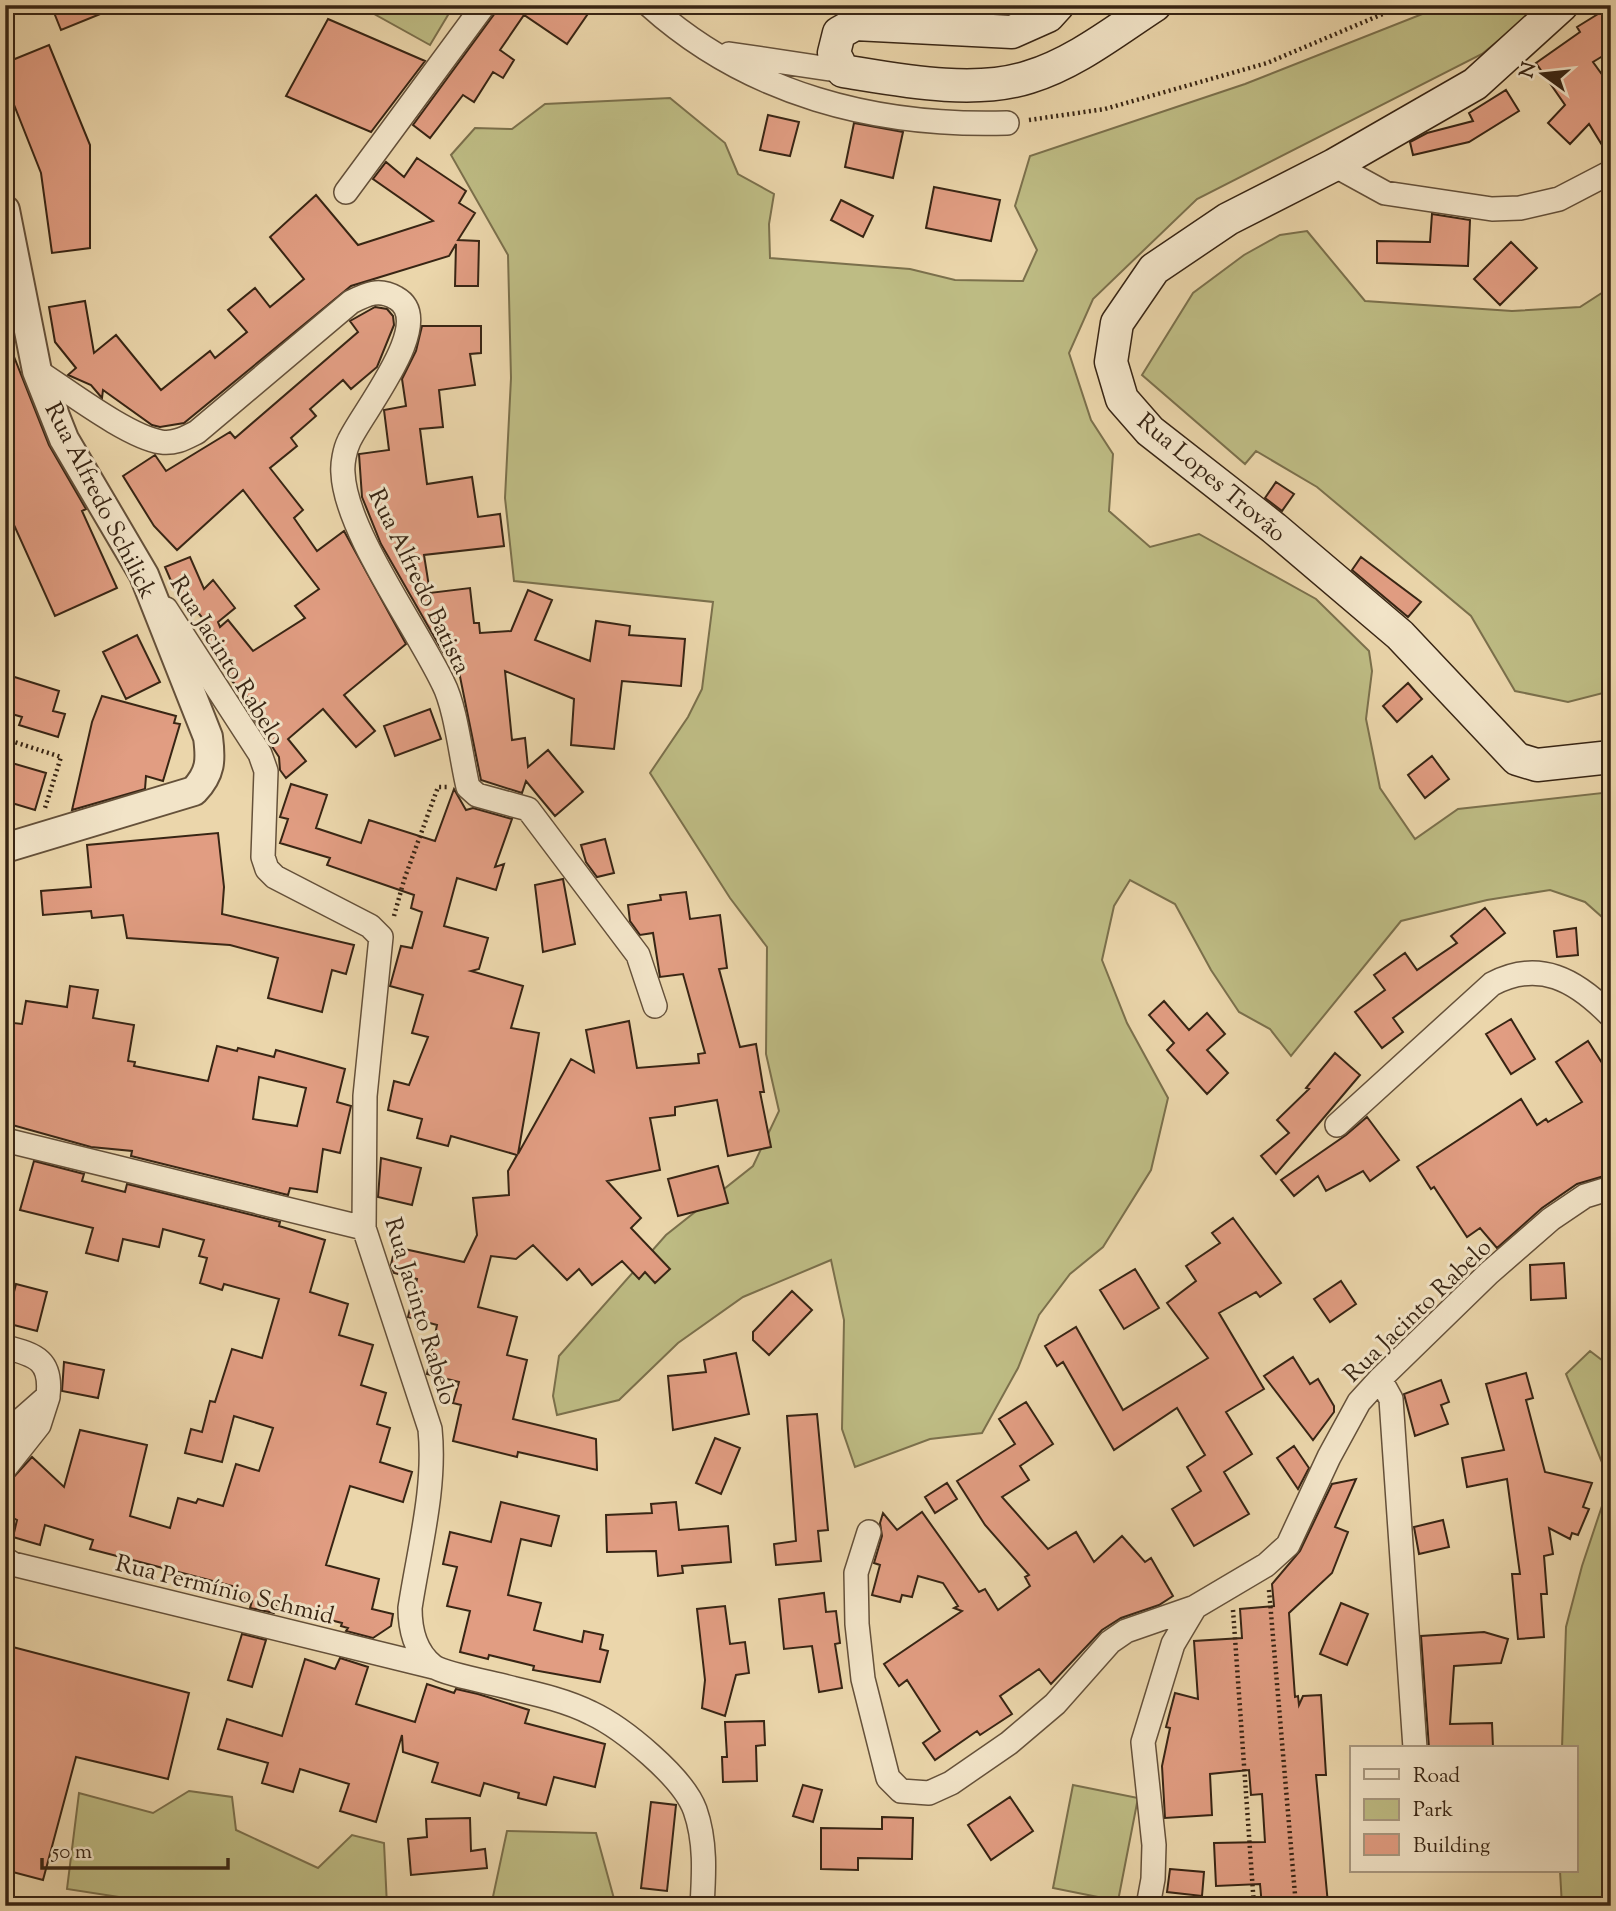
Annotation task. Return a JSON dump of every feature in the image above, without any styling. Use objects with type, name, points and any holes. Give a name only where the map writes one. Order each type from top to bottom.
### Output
[{"type":"main road","points":[[1058,5],[1048,16],[1012,32],[855,24],[839,33],[834,53],[843,71],[892,79],[987,86],[1010,83],[1032,77],[1081,53],[1155,5]]},
{"type":"main road","name":"Rua Lopes Trovão","points":[[1562,5],[1475,84],[1334,165],[1228,219],[1154,269],[1117,323],[1111,362],[1122,399],[1150,431],[1274,528],[1400,635],[1517,759],[1537,765],[1611,757]]},
{"type":"street","points":[[346,192],[484,5]]},
{"type":"street","points":[[649,5],[674,28],[712,52],[781,87],[843,109],[896,119],[960,125],[1007,123]]},
{"type":"street","points":[[712,52],[843,71]]},
{"type":"street","points":[[1334,165],[1385,193],[1492,209],[1520,208],[1559,199],[1611,172]]},
{"type":"street","name":"Rua Alfredo Schilick","points":[[5,210],[37,371],[64,439],[144,575],[208,737],[212,763],[205,779],[194,791],[5,848]]},
{"type":"street","name":"Rua Alfredo Batista","points":[[37,371],[142,437],[162,443],[178,441],[197,432],[351,302],[370,292],[387,293],[402,301],[409,311],[410,324],[396,362],[348,443],[342,471],[349,509],[445,686],[468,787]]},
{"type":"street","name":"Rua Jacinto Rabelo","points":[[144,575],[260,754],[265,771],[263,857],[267,869],[275,877],[370,926],[381,937],[365,1096],[364,1228],[384,1280],[429,1429],[432,1455],[430,1482],[410,1608],[410,1628],[419,1648],[434,1667]]},
{"type":"street","points":[[468,787],[477,795],[528,809],[638,954],[655,1006]]},
{"type":"street","points":[[1337,1125],[1492,984],[1505,977],[1528,971],[1552,975],[1585,993],[1611,1016]]},
{"type":"street","points":[[5,1140],[364,1228]]},
{"type":"street","name":"Rua Jacinto Rabelo","points":[[869,1532],[856,1573],[857,1624],[863,1679],[888,1778],[901,1791],[929,1793],[951,1783],[1009,1743],[1055,1703],[1110,1642],[1126,1631],[1195,1607],[1266,1565],[1288,1545],[1359,1402],[1380,1379],[1489,1273],[1551,1219],[1585,1196],[1611,1188]]},
{"type":"street","points":[[5,1347],[24,1352],[48,1368],[48,1396],[39,1425],[5,1468]]},
{"type":"street","points":[[1380,1379],[1391,1399],[1415,1746]]},
{"type":"street","points":[[5,1434],[48,1396]]},
{"type":"street","name":"Rua Permínio Schmid","points":[[5,1559],[13,1564],[434,1667]]},
{"type":"street","points":[[1148,1906],[1154,1845],[1143,1742],[1173,1644],[1195,1607]]},
{"type":"street","points":[[434,1667],[567,1703],[594,1714],[668,1773],[685,1790],[701,1831],[705,1871],[702,1906]]},
{"type":"path","points":[[1007,123],[1104,109],[1267,63],[1404,5]]},
{"type":"path","points":[[5,739],[61,757],[35,841]]},
{"type":"path","points":[[381,937],[392,925],[404,880],[438,788],[468,787]]},
{"type":"path","points":[[1266,1565],[1296,1906]]},
{"type":"path","points":[[1231,1588],[1254,1906]]},
{"type":"green space","points":[[358,5],[454,5],[430,45]]},
{"type":"green space","points":[[1445,5],[1542,5],[1482,54],[1197,199],[1093,299],[1069,353],[1091,420],[1113,454],[1109,511],[1150,547],[1199,534],[1316,599],[1369,651],[1372,671],[1366,719],[1380,788],[1415,839],[1458,809],[1611,792],[1611,925],[1585,902],[1550,890],[1487,900],[1401,921],[1291,1056],[1270,1029],[1239,1012],[1211,970],[1175,904],[1130,880],[1114,906],[1102,960],[1127,1023],[1168,1098],[1151,1170],[1103,1247],[1070,1274],[1039,1315],[1018,1368],[982,1433],[930,1439],[855,1467],[842,1429],[844,1320],[831,1260],[743,1297],[678,1343],[619,1400],[557,1415],[553,1396],[559,1356],[666,1235],[753,1166],[779,1111],[766,1054],[767,947],[730,898],[650,773],[688,717],[702,689],[713,602],[514,581],[505,498],[511,378],[508,255],[451,155],[475,128],[512,129],[545,104],[670,98],[725,143],[738,174],[774,194],[769,224],[770,258],[910,269],[955,280],[1023,281],[1037,250],[1015,206],[1030,156],[1245,84]]},
{"type":"green space","points":[[1307,231],[1365,301],[1512,311],[1580,307],[1611,287],[1611,691],[1568,702],[1515,691],[1471,616],[1317,487],[1256,451],[1245,464],[1142,375],[1193,293],[1244,255],[1280,235]]},
{"type":"green space","points":[[1590,1351],[1611,1367],[1611,1906],[1562,1906],[1560,1872],[1578,1872],[1578,1746],[1562,1746],[1566,1627],[1582,1566],[1610,1482],[1566,1374]]},
{"type":"green space","points":[[1073,1785],[1138,1798],[1118,1901],[1053,1888]]},
{"type":"green space","points":[[189,1791],[232,1797],[236,1830],[318,1868],[352,1835],[384,1843],[387,1906],[144,1906],[138,1900],[67,1889],[79,1793],[153,1813]]},
{"type":"green space","points":[[507,1831],[596,1833],[616,1906],[491,1906]]},
{"type":"building","points":[[51,5],[120,5],[120,6],[61,30]]},
{"type":"building","points":[[498,5],[594,5],[567,44],[524,15],[500,50],[514,60],[503,78],[493,72],[474,102],[463,95],[430,138],[413,125],[495,13]]},
{"type":"building","points":[[1611,6],[1611,51],[1593,62],[1611,87],[1610,158],[1589,124],[1570,144],[1548,123],[1565,105],[1536,63],[1580,32],[1577,27]]},
{"type":"building","points":[[328,19],[425,61],[371,132],[286,96]]},
{"type":"building","points":[[49,45],[90,145],[90,248],[52,253],[41,173],[5,82],[5,63]]},
{"type":"building","points":[[1506,90],[1519,111],[1469,142],[1413,155],[1410,142],[1427,133],[1473,121],[1469,113]]},
{"type":"building","points":[[768,115],[799,122],[790,156],[760,150]]},
{"type":"building","points":[[854,123],[903,132],[893,178],[845,167]]},
{"type":"building","points":[[417,158],[466,191],[459,203],[475,213],[458,240],[479,241],[478,286],[455,286],[456,244],[449,256],[351,286],[184,423],[160,427],[152,425],[103,390],[102,398],[91,385],[68,375],[76,368],[55,342],[49,307],[85,301],[94,353],[116,335],[161,390],[210,351],[215,358],[247,332],[228,310],[255,288],[270,307],[304,279],[270,237],[316,195],[358,245],[433,221],[373,179],[386,162],[404,177]]},
{"type":"building","points":[[934,187],[1000,200],[991,241],[926,228]]},
{"type":"building","points":[[841,200],[873,216],[863,237],[831,220]]},
{"type":"building","points":[[1432,214],[1470,220],[1468,266],[1377,263],[1377,241],[1430,242]]},
{"type":"building","points":[[1511,242],[1537,268],[1500,305],[1474,279]]},
{"type":"building","points":[[375,307],[387,309],[393,316],[394,325],[377,367],[351,389],[343,380],[310,409],[316,416],[291,438],[297,446],[270,468],[303,510],[294,518],[317,551],[344,531],[406,644],[344,695],[375,731],[356,747],[323,709],[288,739],[306,761],[286,778],[280,770],[279,757],[254,719],[262,712],[227,676],[231,672],[204,640],[214,632],[183,594],[178,597],[165,567],[190,557],[204,589],[213,580],[235,608],[218,622],[220,627],[228,620],[253,651],[305,618],[295,606],[319,589],[243,490],[177,550],[154,526],[123,476],[155,455],[166,471],[230,432],[235,438],[358,332],[350,321]]},
{"type":"building","points":[[422,326],[481,326],[481,353],[470,354],[475,385],[439,390],[443,427],[420,429],[427,484],[472,477],[478,517],[500,514],[504,546],[424,555],[430,593],[470,588],[474,623],[479,623],[480,633],[511,631],[528,590],[552,600],[535,640],[590,661],[596,621],[630,626],[629,635],[685,639],[681,686],[622,681],[614,749],[571,745],[574,699],[505,671],[512,740],[525,738],[528,767],[548,750],[583,792],[555,816],[526,781],[522,793],[481,780],[455,652],[444,654],[381,544],[362,497],[359,454],[389,450],[384,410],[406,406],[402,379],[416,351]]},
{"type":"building","points":[[5,334],[49,445],[86,509],[82,511],[117,588],[55,616],[5,505]]},
{"type":"building","points":[[1276,482],[1294,494],[1282,511],[1265,498]]},
{"type":"building","points":[[1361,557],[1421,602],[1408,617],[1352,570]]},
{"type":"building","points":[[137,635],[160,682],[126,699],[103,652]]},
{"type":"building","points":[[5,674],[59,691],[53,711],[65,714],[58,737],[19,725],[22,717],[5,712]]},
{"type":"building","points":[[1408,683],[1422,699],[1397,722],[1383,706]]},
{"type":"building","points":[[102,696],[176,716],[174,723],[180,724],[163,781],[146,776],[145,789],[72,810],[92,722]]},
{"type":"building","points":[[430,709],[441,739],[395,756],[384,726]]},
{"type":"building","points":[[1432,756],[1449,779],[1425,798],[1408,775]]},
{"type":"building","points":[[5,761],[46,773],[35,810],[5,801]]},
{"type":"building","points":[[291,784],[327,795],[316,828],[361,843],[369,820],[435,841],[454,789],[466,810],[473,808],[512,819],[495,867],[504,864],[496,890],[457,878],[444,926],[488,938],[479,969],[471,971],[523,986],[511,1028],[539,1033],[518,1154],[571,1059],[594,1072],[586,1030],[629,1021],[637,1068],[699,1063],[698,1054],[705,1053],[683,974],[660,977],[653,933],[640,935],[630,921],[628,905],[661,900],[660,895],[686,892],[690,919],[720,915],[727,968],[719,969],[740,1047],[756,1044],[764,1092],[760,1092],[771,1147],[728,1156],[717,1100],[675,1107],[675,1115],[650,1118],[660,1170],[607,1181],[641,1218],[631,1228],[670,1269],[655,1283],[645,1272],[639,1279],[622,1261],[592,1285],[579,1269],[567,1280],[533,1245],[516,1259],[491,1256],[478,1307],[517,1317],[507,1355],[527,1360],[513,1419],[596,1439],[597,1470],[518,1452],[517,1457],[453,1441],[461,1405],[453,1403],[459,1382],[427,1374],[437,1325],[408,1317],[417,1279],[394,1273],[391,1265],[395,1247],[464,1262],[477,1235],[473,1198],[509,1195],[508,1171],[517,1155],[451,1136],[448,1146],[417,1138],[422,1119],[388,1110],[394,1081],[409,1085],[428,1037],[412,1033],[423,995],[390,986],[401,946],[412,948],[422,912],[411,908],[414,895],[327,865],[330,858],[280,843],[288,819],[280,817]]},
{"type":"building","points":[[218,833],[224,887],[222,914],[354,945],[346,974],[332,970],[322,1012],[268,998],[278,958],[230,945],[127,938],[123,915],[92,918],[91,911],[43,915],[41,891],[91,887],[87,845]]},
{"type":"building","points":[[605,839],[614,873],[597,877],[586,862],[581,845]]},
{"type":"building","points":[[563,879],[575,944],[543,952],[535,885]]},
{"type":"building","points":[[1485,908],[1505,933],[1393,1018],[1403,1032],[1382,1048],[1355,1012],[1385,990],[1374,975],[1405,953],[1417,970],[1457,943],[1451,936]]},
{"type":"building","points":[[1576,928],[1578,955],[1557,957],[1554,931]]},
{"type":"building","points":[[70,986],[98,990],[93,1018],[134,1025],[128,1061],[135,1062],[134,1066],[208,1081],[217,1046],[274,1057],[276,1050],[345,1069],[337,1102],[351,1106],[340,1153],[323,1149],[317,1192],[290,1188],[288,1195],[131,1156],[132,1151],[91,1147],[5,1123],[5,1022],[22,1024],[26,1001],[67,1007]],"holes":[[[259,1077],[306,1088],[297,1126],[253,1119]]]},
{"type":"building","points":[[1164,1001],[1189,1030],[1207,1013],[1225,1034],[1207,1050],[1228,1073],[1207,1094],[1167,1050],[1174,1043],[1149,1015]]},
{"type":"building","points":[[1511,1019],[1535,1059],[1511,1074],[1486,1034]]},
{"type":"building","points":[[1588,1041],[1611,1077],[1611,1174],[1577,1184],[1542,1208],[1497,1248],[1480,1228],[1467,1237],[1434,1187],[1431,1189],[1417,1167],[1521,1099],[1537,1125],[1546,1119],[1548,1122],[1582,1102],[1556,1062]]},
{"type":"building","points":[[1335,1053],[1360,1075],[1276,1174],[1261,1156],[1289,1133],[1277,1120],[1309,1089],[1306,1088]]},
{"type":"building","points":[[1367,1117],[1399,1160],[1370,1181],[1363,1171],[1326,1191],[1318,1176],[1294,1196],[1281,1180],[1346,1135]]},
{"type":"building","points":[[381,1158],[421,1168],[412,1205],[378,1197]]},
{"type":"building","points":[[34,1161],[84,1174],[82,1181],[125,1192],[127,1184],[280,1222],[279,1226],[325,1240],[310,1292],[348,1304],[339,1335],[373,1345],[361,1385],[386,1393],[377,1424],[390,1428],[380,1462],[412,1472],[403,1502],[350,1486],[326,1565],[379,1579],[372,1609],[393,1614],[391,1626],[373,1638],[346,1631],[348,1628],[341,1626],[342,1623],[276,1606],[274,1613],[250,1608],[252,1601],[229,1593],[232,1586],[90,1549],[93,1540],[45,1525],[40,1545],[13,1537],[17,1520],[5,1514],[5,1490],[10,1481],[32,1457],[64,1487],[80,1430],[147,1445],[130,1516],[170,1528],[178,1498],[196,1503],[198,1499],[223,1506],[236,1464],[259,1471],[273,1428],[234,1416],[222,1462],[185,1453],[191,1429],[202,1432],[210,1401],[215,1402],[232,1349],[262,1358],[279,1299],[224,1284],[222,1290],[200,1283],[207,1258],[199,1256],[204,1240],[163,1229],[159,1247],[123,1239],[118,1261],[86,1253],[93,1228],[20,1210]]},
{"type":"building","points":[[718,1166],[728,1203],[678,1216],[668,1179]]},
{"type":"building","points":[[1233,1218],[1281,1283],[1260,1297],[1256,1292],[1219,1313],[1264,1389],[1226,1412],[1252,1454],[1224,1472],[1249,1514],[1194,1546],[1172,1509],[1201,1491],[1187,1467],[1205,1455],[1177,1408],[1114,1450],[1063,1362],[1057,1366],[1045,1346],[1076,1327],[1123,1410],[1208,1358],[1167,1303],[1196,1281],[1186,1266],[1220,1243],[1212,1233]]},
{"type":"building","points":[[1564,1263],[1566,1298],[1531,1300],[1530,1265]]},
{"type":"building","points":[[1135,1269],[1159,1308],[1124,1329],[1100,1290]]},
{"type":"building","points":[[1341,1281],[1356,1304],[1330,1322],[1314,1299]]},
{"type":"building","points":[[16,1284],[47,1292],[37,1331],[6,1323]]},
{"type":"building","points":[[792,1291],[812,1310],[769,1355],[753,1340],[753,1332]]},
{"type":"building","points":[[736,1353],[749,1414],[673,1430],[668,1376],[706,1372],[704,1360]]},
{"type":"building","points":[[1293,1357],[1310,1384],[1318,1379],[1334,1406],[1334,1412],[1313,1440],[1264,1376]]},
{"type":"building","points":[[64,1362],[104,1370],[98,1398],[62,1391]]},
{"type":"building","points":[[1526,1373],[1533,1398],[1526,1400],[1545,1472],[1592,1483],[1583,1507],[1589,1509],[1578,1535],[1572,1533],[1570,1539],[1549,1528],[1553,1554],[1544,1556],[1547,1594],[1541,1594],[1544,1637],[1518,1639],[1512,1574],[1520,1574],[1507,1479],[1467,1487],[1462,1458],[1504,1450],[1486,1384]]},
{"type":"building","points":[[1441,1380],[1449,1402],[1441,1405],[1448,1424],[1415,1436],[1404,1394]]},
{"type":"building","points":[[1026,1402],[1053,1444],[1020,1466],[1029,1480],[1002,1497],[1048,1549],[1076,1532],[1094,1562],[1122,1536],[1145,1562],[1151,1558],[1173,1596],[1159,1605],[1121,1618],[1102,1630],[1051,1684],[1039,1669],[1000,1696],[1012,1714],[980,1735],[977,1731],[935,1760],[923,1743],[940,1731],[907,1680],[899,1686],[884,1664],[962,1611],[954,1608],[958,1606],[943,1583],[918,1576],[912,1597],[902,1595],[900,1602],[872,1595],[880,1565],[874,1563],[882,1536],[880,1523],[883,1513],[897,1530],[922,1512],[979,1592],[985,1589],[998,1610],[1030,1586],[1025,1577],[1029,1575],[985,1525],[957,1481],[1015,1444],[999,1419]]},
{"type":"building","points":[[817,1414],[828,1530],[818,1531],[821,1561],[776,1565],[774,1544],[796,1541],[787,1416]]},
{"type":"building","points":[[715,1438],[740,1448],[721,1494],[696,1483]]},
{"type":"building","points":[[1294,1446],[1309,1468],[1298,1489],[1277,1458]]},
{"type":"building","points":[[1356,1479],[1335,1527],[1348,1532],[1332,1573],[1289,1613],[1295,1697],[1298,1696],[1299,1705],[1303,1696],[1321,1695],[1326,1775],[1316,1775],[1328,1904],[1262,1906],[1260,1884],[1216,1886],[1214,1843],[1265,1842],[1262,1794],[1251,1795],[1249,1770],[1210,1774],[1212,1815],[1165,1818],[1162,1766],[1170,1728],[1166,1727],[1175,1693],[1198,1699],[1194,1641],[1242,1638],[1240,1609],[1274,1606],[1272,1584],[1300,1551],[1332,1484]]},
{"type":"building","points":[[947,1483],[957,1499],[935,1513],[925,1497]]},
{"type":"building","points":[[501,1502],[559,1516],[551,1546],[521,1539],[508,1595],[541,1603],[534,1630],[582,1642],[584,1631],[603,1635],[600,1649],[608,1651],[600,1682],[533,1670],[534,1666],[489,1655],[488,1659],[460,1652],[470,1611],[447,1606],[457,1567],[443,1564],[450,1532],[491,1542]]},
{"type":"building","points":[[676,1502],[679,1530],[728,1526],[731,1562],[682,1566],[683,1573],[658,1576],[656,1551],[607,1552],[606,1515],[652,1513],[651,1504]]},
{"type":"building","points":[[1443,1520],[1449,1547],[1419,1554],[1414,1527]]},
{"type":"building","points":[[824,1593],[826,1612],[836,1611],[840,1643],[835,1644],[842,1688],[819,1692],[812,1646],[784,1649],[779,1599]]},
{"type":"building","points":[[1341,1603],[1368,1614],[1347,1665],[1320,1654]]},
{"type":"building","points":[[725,1606],[730,1644],[745,1642],[749,1673],[736,1675],[725,1716],[702,1708],[705,1680],[697,1609]]},
{"type":"building","points":[[1484,1632],[1508,1639],[1501,1663],[1454,1666],[1450,1724],[1492,1723],[1493,1746],[1429,1746],[1421,1636]]},
{"type":"building","points":[[242,1634],[266,1640],[252,1687],[228,1680]]},
{"type":"building","points":[[5,1645],[189,1693],[168,1779],[76,1757],[43,1880],[5,1870]]},
{"type":"building","points":[[340,1658],[368,1667],[356,1704],[415,1722],[427,1684],[454,1693],[456,1689],[478,1694],[529,1710],[525,1723],[605,1744],[595,1787],[554,1777],[546,1805],[518,1798],[519,1793],[484,1783],[480,1796],[432,1782],[438,1763],[403,1752],[402,1735],[376,1822],[340,1811],[349,1784],[300,1769],[293,1792],[262,1783],[268,1763],[218,1749],[227,1719],[282,1736],[305,1659],[335,1669]]},
{"type":"building","points":[[764,1721],[765,1745],[756,1746],[757,1781],[723,1782],[722,1757],[727,1757],[725,1722]]},
{"type":"building","points":[[803,1785],[822,1790],[813,1822],[793,1816]]},
{"type":"building","points":[[1010,1797],[1033,1831],[991,1860],[968,1825]]},
{"type":"building","points":[[651,1802],[676,1805],[667,1891],[641,1888]]},
{"type":"building","points":[[882,1817],[913,1818],[912,1859],[858,1858],[858,1870],[821,1869],[821,1828],[882,1829]]},
{"type":"building","points":[[470,1818],[471,1851],[485,1849],[487,1868],[411,1875],[408,1839],[427,1837],[426,1819]]},
{"type":"building","points":[[1170,1869],[1204,1872],[1202,1896],[1167,1892]]}]
